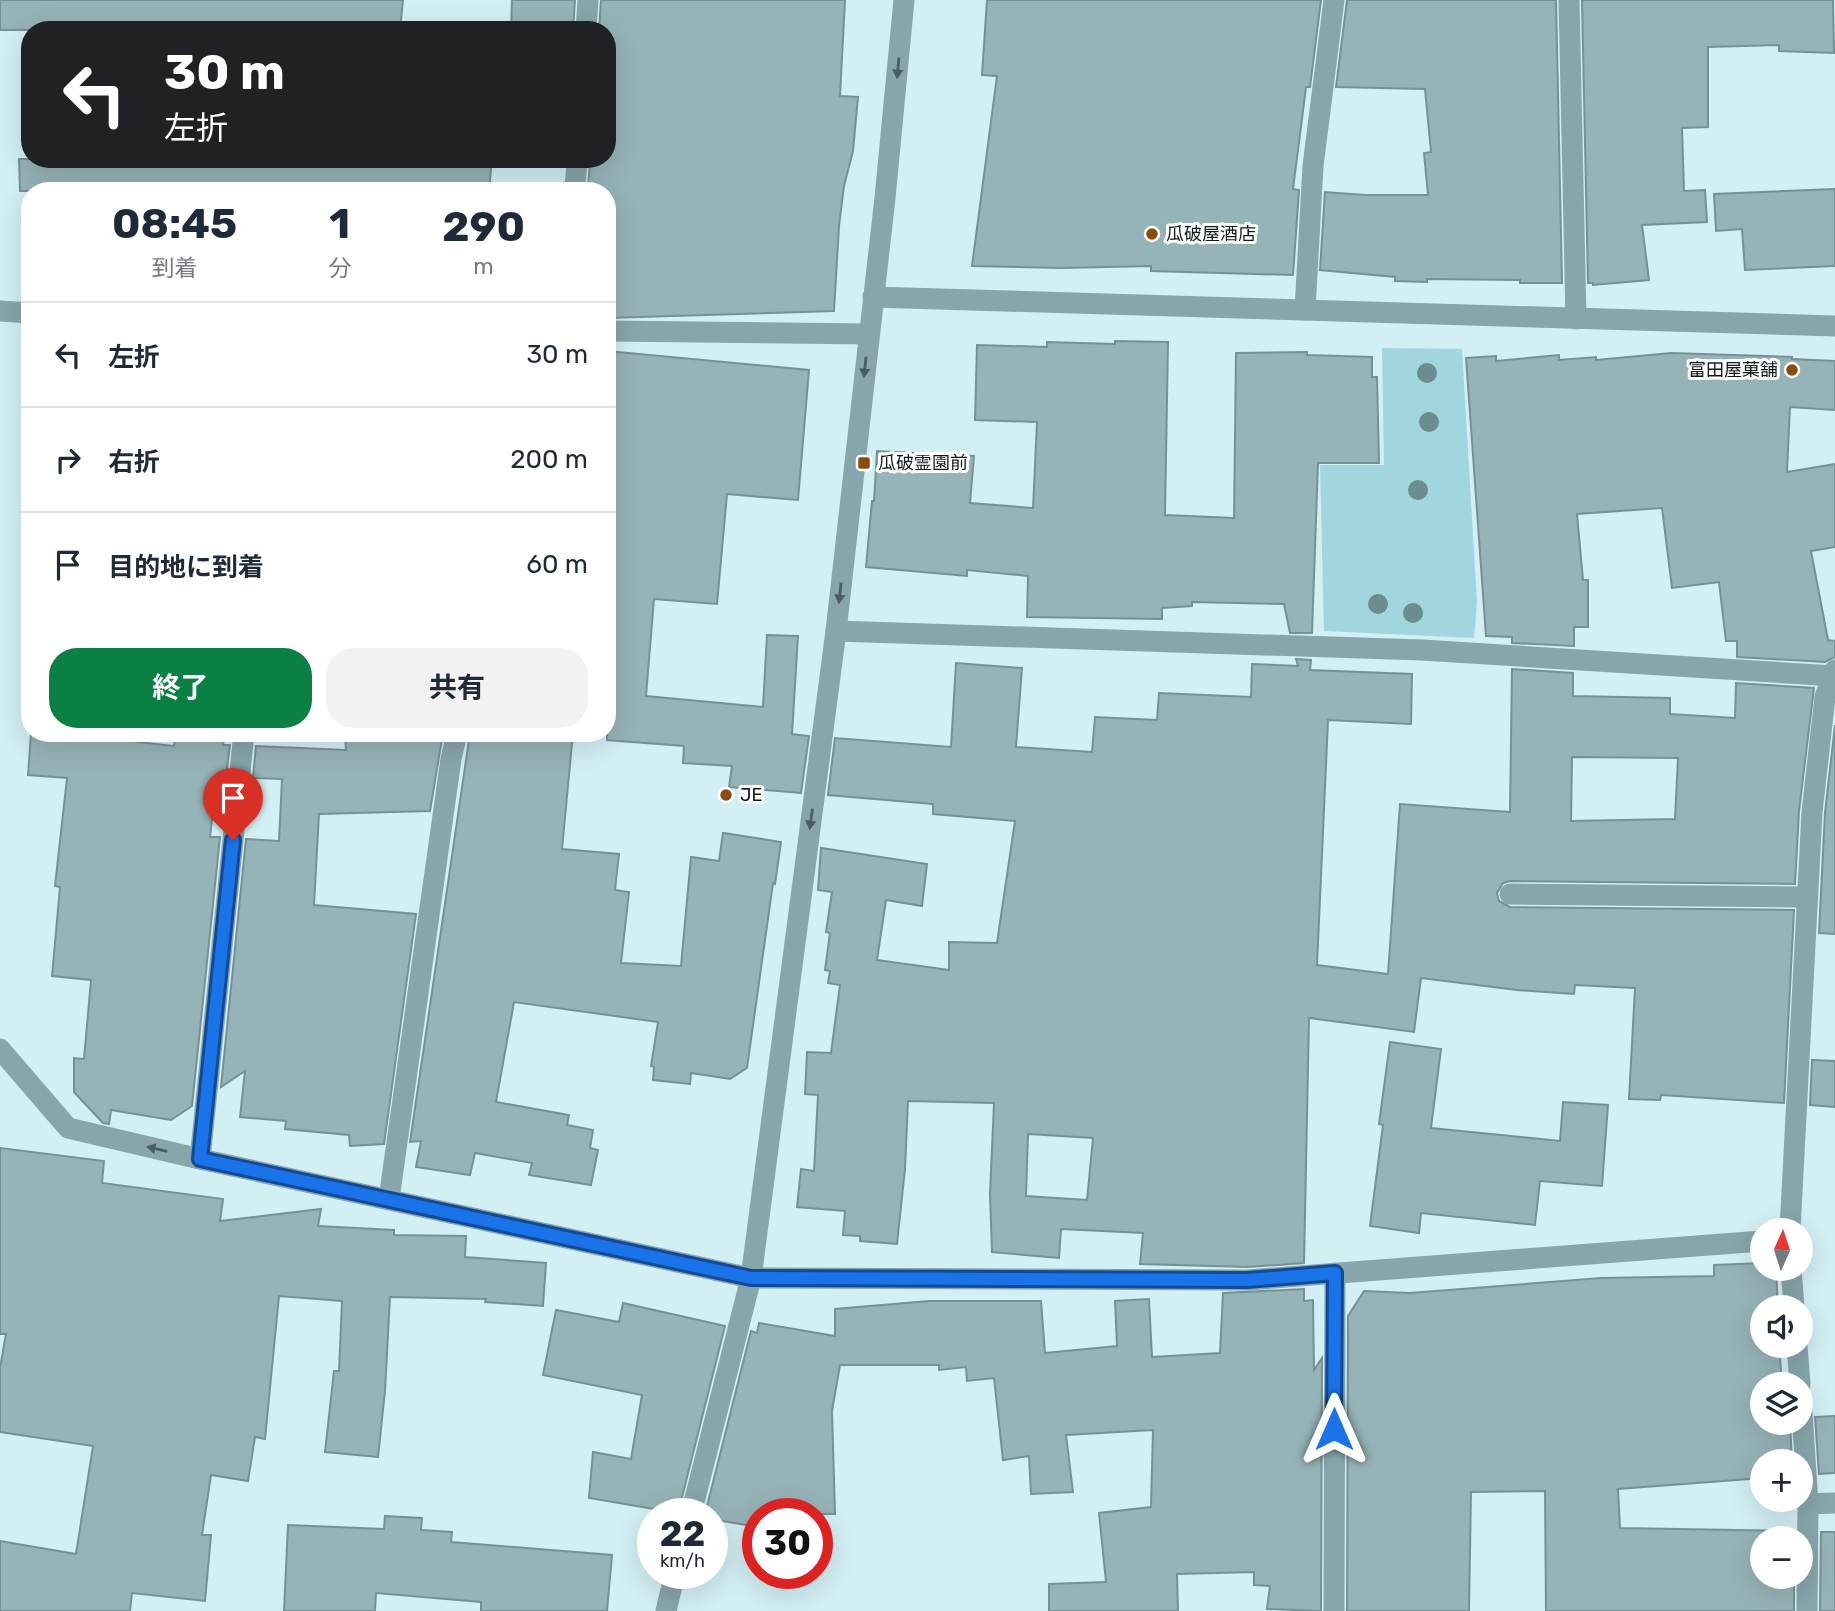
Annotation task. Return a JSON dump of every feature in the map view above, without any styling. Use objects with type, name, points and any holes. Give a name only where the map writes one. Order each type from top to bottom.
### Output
[{"type":"street","points":[[587,21],[588,0]]},
{"type":"street","points":[[695,1498],[751,1278],[836,631],[868,334],[886,198],[904,0]]},
{"type":"street","points":[[1305,310],[1313,166],[1334,0]]},
{"type":"street","points":[[1569,0],[1576,318]]},
{"type":"street","points":[[873,297],[1835,326]]},
{"type":"street","points":[[0,311],[21,312]]},
{"type":"street","points":[[616,331],[868,334]]},
{"type":"street","points":[[836,631],[1422,650],[1834,673],[1825,697],[1812,812],[1791,1218]]},
{"type":"street","points":[[200,1159],[243,742]]},
{"type":"street","points":[[389,1199],[455,742]]},
{"type":"street","points":[[1510,894],[1807,897]]},
{"type":"street","points":[[0,1049],[68,1128],[751,1278],[1247,1280],[1750,1242]]},
{"type":"street","points":[[1334,1611],[1335,1273]]},
{"type":"street","points":[[1813,1504],[1835,1503]]},
{"type":"street","points":[[1807,1611],[1808,1512]]},
{"type":"street","points":[[666,1611],[671,1589]]},
{"type":"shaded area","points":[[1382,348],[1462,349],[1477,602],[1474,638],[1324,631],[1320,465],[1384,465]]},
{"type":"building","points":[[0,0],[403,0],[401,21],[21,21],[21,30],[0,30]]},
{"type":"building","points":[[512,0],[575,0],[574,21],[511,21]]},
{"type":"building","points":[[601,0],[845,0],[840,96],[858,97],[853,151],[844,186],[839,226],[834,311],[616,318],[616,182],[589,182],[589,168],[616,168],[616,21],[600,21]]},
{"type":"building","points":[[987,0],[1321,0],[1293,189],[1299,190],[1293,275],[1151,271],[1151,266],[972,266],[997,76],[982,75]]},
{"type":"building","points":[[1347,0],[1556,0],[1562,283],[1520,283],[1520,280],[1395,281],[1395,277],[1320,270],[1325,192],[1428,195],[1424,153],[1431,152],[1425,89],[1336,87]]},
{"type":"building","points":[[1582,0],[1833,0],[1834,53],[1779,51],[1779,45],[1708,47],[1708,127],[1682,128],[1684,191],[1705,190],[1707,222],[1642,225],[1649,280],[1593,285],[1588,283]]},
{"type":"building","points":[[19,159],[21,168],[491,168],[490,182],[21,182],[20,191]]},
{"type":"building","points":[[1835,189],[1835,266],[1745,270],[1742,229],[1716,231],[1714,194]]},
{"type":"building","points":[[1115,341],[1168,342],[1165,515],[1234,518],[1236,353],[1307,352],[1307,355],[1372,357],[1372,377],[1377,377],[1379,463],[1318,463],[1312,633],[1290,633],[1284,604],[1192,602],[1192,606],[1162,608],[1162,619],[1027,617],[1028,576],[967,570],[967,576],[866,567],[877,451],[974,456],[970,503],[1033,508],[1037,422],[975,420],[977,345],[1047,347],[1047,342],[1115,344]]},
{"type":"building","points":[[616,352],[809,370],[798,500],[727,494],[717,604],[654,599],[646,696],[763,707],[767,635],[798,636],[792,734],[809,736],[801,793],[729,787],[732,766],[683,763],[684,746],[616,741]]},
{"type":"building","points":[[1671,353],[1835,361],[1835,410],[1790,407],[1787,472],[1835,464],[1835,547],[1811,551],[1828,640],[1835,641],[1835,657],[1825,662],[1737,657],[1737,641],[1726,641],[1719,582],[1672,588],[1662,508],[1577,514],[1583,580],[1588,580],[1588,627],[1574,627],[1574,646],[1512,643],[1512,637],[1486,636],[1466,358],[1496,356],[1496,361],[1559,355],[1559,360],[1596,357],[1596,360]]},
{"type":"building","points":[[1296,659],[1311,660],[1310,670],[1412,674],[1411,724],[1328,720],[1317,965],[1388,974],[1400,804],[1510,812],[1512,669],[1573,673],[1573,696],[1670,698],[1670,714],[1735,718],[1736,683],[1814,688],[1799,811],[1795,884],[1510,881],[1503,883],[1497,893],[1499,901],[1510,907],[1794,910],[1784,1103],[1661,1095],[1660,1100],[1629,1099],[1635,988],[1575,985],[1574,994],[1421,978],[1414,1032],[1309,1018],[1304,1263],[1247,1267],[1140,1264],[1143,1233],[1061,1229],[1059,1258],[992,1252],[990,1194],[994,1103],[908,1101],[905,1169],[897,1244],[860,1241],[860,1236],[843,1235],[845,1211],[797,1207],[801,1169],[814,1171],[818,1095],[805,1094],[807,1052],[831,1053],[840,985],[828,983],[830,971],[825,970],[830,933],[826,932],[832,892],[818,890],[821,848],[927,864],[922,906],[886,900],[877,960],[949,970],[949,942],[997,943],[1015,821],[933,814],[933,804],[828,795],[835,738],[951,747],[956,663],[1022,668],[1016,747],[1092,752],[1095,717],[1157,720],[1159,693],[1251,697],[1252,664],[1298,666]],"holes":[[[1572,757],[1678,758],[1675,819],[1571,821]],[[1028,1134],[1093,1138],[1087,1200],[1026,1196]]]},
{"type":"building","points":[[1835,725],[1835,934],[1819,933],[1825,813]]},
{"type":"building","points":[[30,742],[138,742],[174,746],[175,742],[224,742],[223,745],[230,745],[226,776],[217,776],[210,837],[220,837],[192,1106],[171,1120],[111,1110],[109,1124],[103,1123],[74,1092],[74,1058],[84,1059],[91,980],[52,976],[60,887],[55,886],[67,778],[28,775]]},
{"type":"building","points":[[346,742],[442,742],[430,811],[319,814],[314,905],[416,914],[384,1144],[350,1146],[349,1135],[285,1129],[286,1121],[240,1117],[245,1071],[221,1087],[246,839],[279,841],[282,779],[253,778],[256,746],[346,750]]},
{"type":"building","points":[[469,742],[572,742],[562,849],[619,854],[615,890],[629,892],[621,963],[681,966],[691,857],[719,861],[723,833],[781,842],[747,1068],[730,1079],[691,1073],[690,1084],[653,1080],[654,1067],[651,1066],[658,1022],[514,1002],[496,1102],[569,1115],[567,1125],[593,1130],[590,1148],[598,1150],[591,1185],[529,1175],[532,1163],[475,1153],[470,1175],[416,1167],[421,1141],[410,1142]]},
{"type":"building","points":[[1390,1042],[1441,1049],[1431,1128],[1560,1141],[1563,1102],[1608,1105],[1602,1186],[1540,1181],[1535,1225],[1421,1213],[1419,1233],[1370,1226]]},
{"type":"building","points":[[1812,1060],[1835,1061],[1835,1107],[1810,1105]]},
{"type":"building","points":[[0,1148],[104,1161],[102,1183],[223,1199],[220,1221],[321,1209],[318,1226],[394,1230],[394,1235],[466,1236],[465,1257],[546,1263],[543,1306],[485,1302],[486,1299],[390,1297],[378,1457],[325,1452],[334,1371],[339,1371],[342,1301],[279,1296],[265,1439],[255,1437],[248,1481],[211,1475],[202,1535],[211,1535],[205,1601],[132,1593],[130,1611],[0,1611],[0,1541],[76,1554],[93,1446],[0,1432],[0,1368],[6,1334],[0,1334]]},
{"type":"building","points":[[1750,1264],[1750,1281],[1777,1281],[1777,1295],[1750,1295],[1750,1358],[1780,1358],[1781,1372],[1750,1372],[1750,1435],[1791,1435],[1791,1449],[1750,1449],[1750,1479],[1618,1489],[1620,1528],[1750,1530],[1750,1589],[1794,1589],[1794,1611],[1546,1611],[1545,1491],[1471,1492],[1469,1611],[1347,1611],[1348,1316],[1364,1291],[1410,1293],[1601,1278],[1714,1276],[1714,1265]]},
{"type":"building","points":[[1304,1289],[1304,1301],[1313,1300],[1314,1370],[1322,1358],[1321,1611],[1267,1609],[1270,1586],[1254,1585],[1254,1572],[1177,1574],[1178,1611],[1049,1611],[1049,1584],[1106,1582],[1099,1513],[1151,1507],[1153,1430],[1066,1435],[1073,1492],[1031,1494],[1029,1456],[1003,1460],[994,1378],[967,1381],[966,1367],[939,1370],[939,1365],[840,1365],[832,1411],[835,1514],[833,1498],[742,1498],[742,1524],[728,1522],[728,1498],[709,1498],[751,1331],[757,1333],[759,1323],[835,1336],[835,1309],[929,1301],[1041,1301],[1045,1353],[1117,1346],[1115,1301],[1149,1299],[1152,1357],[1220,1353],[1223,1293]]},
{"type":"building","points":[[623,1303],[725,1326],[682,1498],[637,1498],[637,1506],[589,1498],[593,1452],[631,1459],[642,1395],[543,1375],[556,1310],[619,1322]]},
{"type":"building","points":[[1835,1416],[1835,1473],[1819,1474],[1815,1417]]},
{"type":"building","points":[[385,1516],[422,1518],[421,1530],[452,1532],[451,1542],[612,1555],[607,1611],[481,1611],[481,1602],[376,1593],[375,1611],[284,1611],[288,1525],[384,1529]]},
{"type":"building","points":[[1821,1532],[1835,1532],[1835,1611],[1820,1611]]},
{"type":"place","name":"瓜破屋酒店","points":[[1152,234]]},
{"type":"place","name":"富田屋菓舗","points":[[1792,370]]},
{"type":"place","name":"瓜破霊園前","points":[[864,463]]},
{"type":"place","name":"JE","points":[[726,795]]},
{"type":"route","points":[[233,840],[200,1159],[751,1278],[1247,1280],[1335,1273],[1334,1429]]}]
